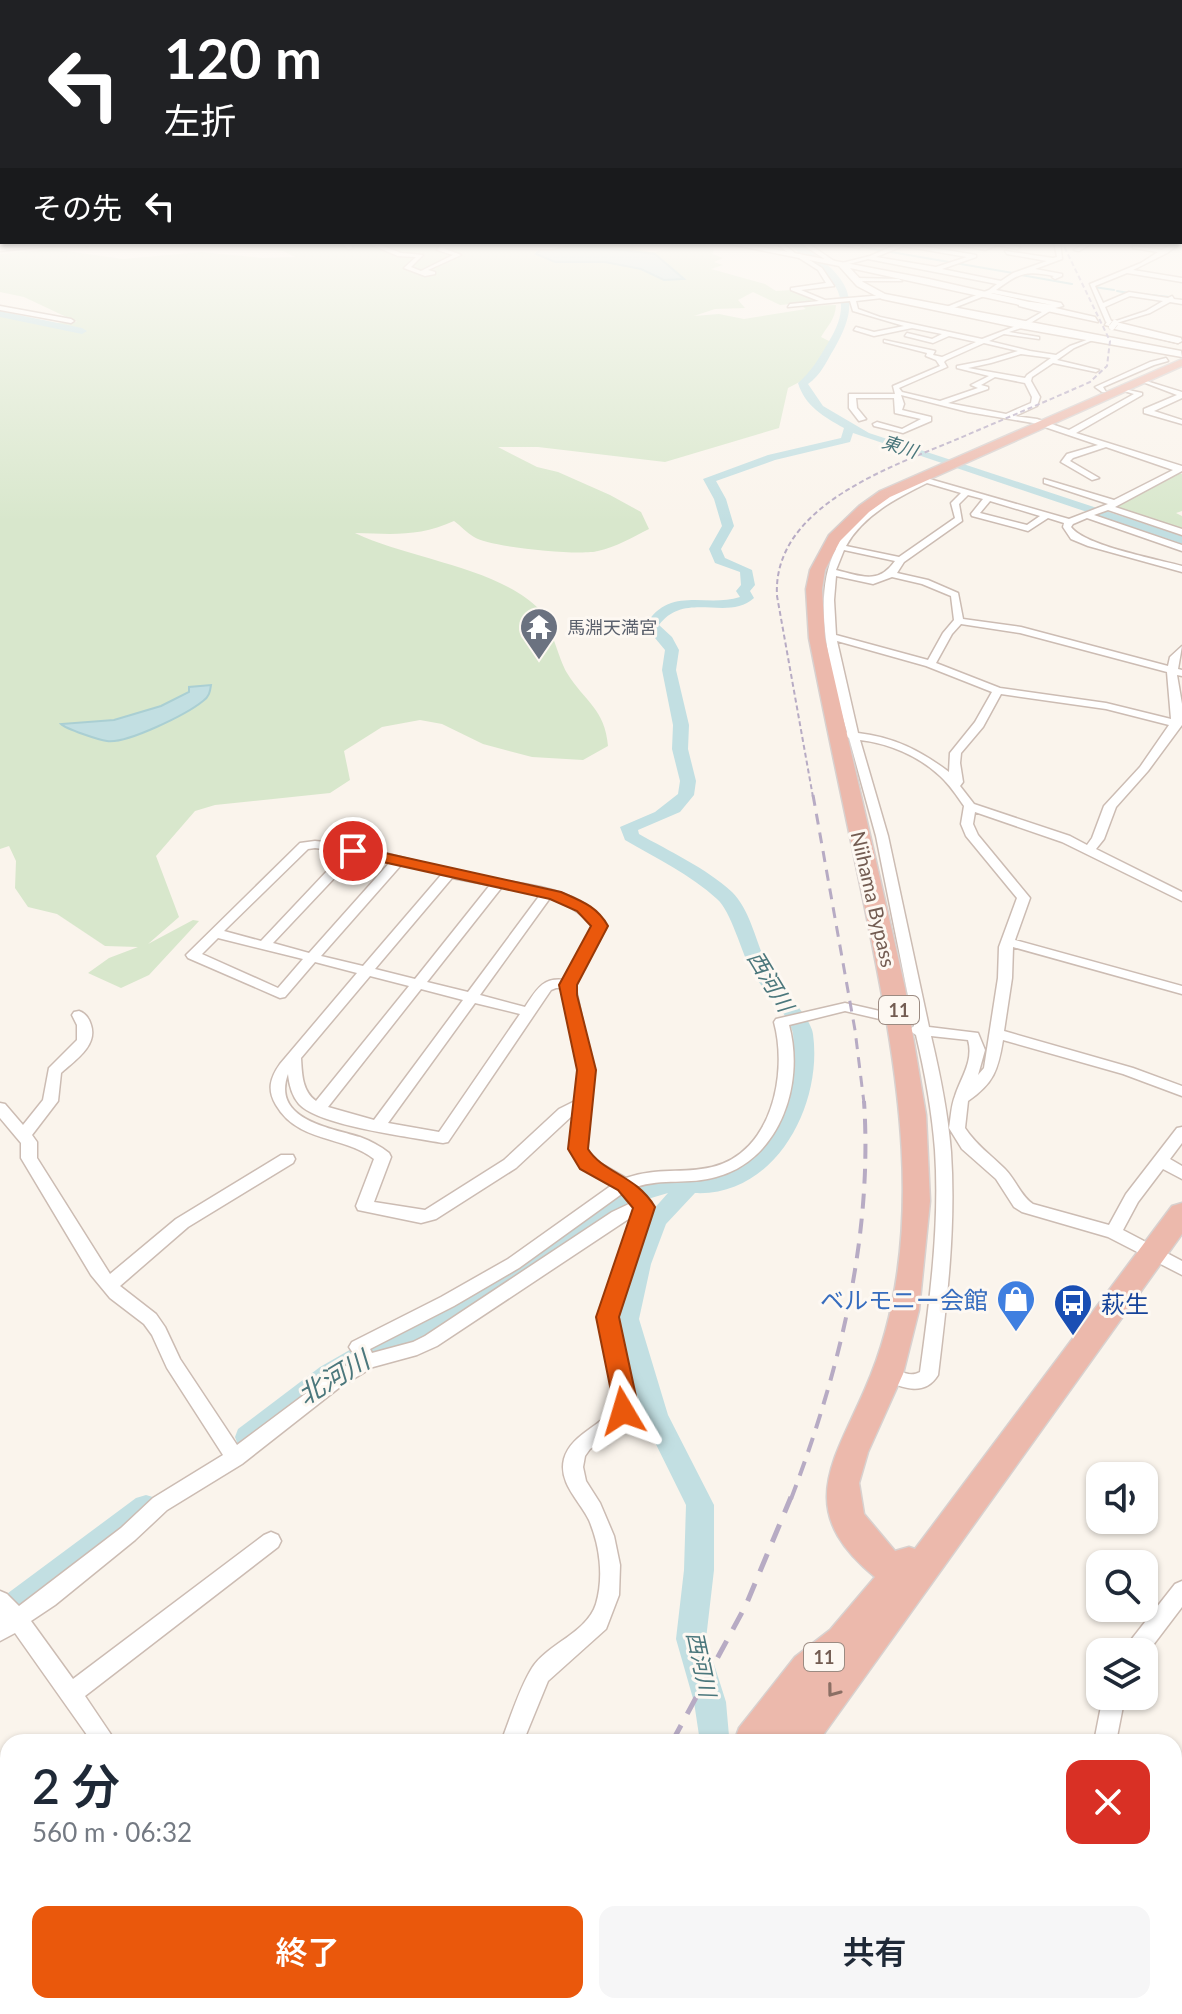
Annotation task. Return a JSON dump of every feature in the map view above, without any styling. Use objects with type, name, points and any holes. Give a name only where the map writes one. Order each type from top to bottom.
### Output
[{"type":"highway","name":"Niihama Bypass","points":[[906,1579],[871,1554],[854,1530],[845,1507],[843,1486],[846,1464],[887,1374],[908,1292],[919,1199],[909,1026],[847,736],[811,603],[817,568],[848,520],[885,494],[1045,424],[1166,360],[1181,347]]},
{"type":"highway","name":"Niihama Bypass","points":[[1105,393],[1182,362]]},
{"type":"highway","name":"11","points":[[759,1734],[808,1670],[843,1642],[906,1579],[974,1500],[1182,1213]]},
{"type":"highway","name":"11","points":[[800,1734],[906,1579]]},
{"type":"main road","points":[[1069,334],[1181,347]]},
{"type":"main road","points":[[1144,334],[1181,347]]},
{"type":"street","points":[[907,335],[933,341],[948,334],[988,341],[1096,370]]},
{"type":"street","points":[[901,413],[877,424],[903,431],[928,419],[898,411],[900,404],[895,387],[1003,334]]},
{"type":"street","points":[[1011,334],[1037,338]]},
{"type":"street","points":[[1008,416],[1034,404],[1036,397],[1028,381],[1029,376],[1093,338]]},
{"type":"street","points":[[959,367],[1049,340]]},
{"type":"street","points":[[886,341],[933,352],[928,355],[944,363],[993,376],[1028,381]]},
{"type":"street","points":[[1045,424],[1126,390],[1182,362]]},
{"type":"street","points":[[942,402],[986,388],[974,385],[993,376]]},
{"type":"street","points":[[1145,381],[1182,394]]},
{"type":"street","points":[[1070,433],[1140,394],[1126,390]]},
{"type":"street","points":[[862,419],[853,408],[852,396],[898,394],[1045,424],[1180,469]]},
{"type":"street","points":[[1182,394],[1147,412],[1182,422]]},
{"type":"street","points":[[1133,398],[1161,404]]},
{"type":"street","points":[[1095,478],[1065,462],[1070,456],[1106,445]]},
{"type":"street","points":[[949,467],[967,492],[1069,522],[1109,506],[1180,469]]},
{"type":"street","points":[[1047,481],[1182,532]]},
{"type":"street","points":[[832,572],[873,581],[891,574],[901,560],[959,519],[961,514],[955,503],[967,492]]},
{"type":"street","points":[[988,499],[975,514],[1028,528],[1047,515]]},
{"type":"street","points":[[1089,515],[1182,548]]},
{"type":"street","points":[[1069,522],[1067,527],[1079,540],[1182,569]]},
{"type":"street","points":[[901,560],[834,546],[829,595],[830,636],[847,736],[882,739],[921,757],[955,785],[970,806],[1066,839],[1182,897]]},
{"type":"street","points":[[891,574],[925,582],[955,595],[959,621]]},
{"type":"street","points":[[930,664],[937,656],[945,633],[959,621],[1021,630],[1177,672]]},
{"type":"street","points":[[830,636],[930,664],[998,691],[1106,706],[1179,723]]},
{"type":"street","points":[[1089,850],[1098,839],[1110,806],[1144,769],[1179,723],[1175,657],[1182,649]]},
{"type":"street","points":[[955,785],[952,760],[955,749],[975,731],[998,691]]},
{"type":"street","points":[[961,1099],[978,1087],[991,1068],[1009,942],[1024,898],[972,836],[967,824],[970,806]]},
{"type":"street","points":[[398,861],[280,994],[193,955],[304,846],[312,843],[353,851],[450,872],[547,894],[583,908],[600,926],[568,985],[586,1070],[578,1149],[587,1163],[634,1195],[644,1214],[607,1317],[625,1401],[623,1411],[607,1429],[583,1444],[574,1457],[576,1486],[595,1513],[608,1549],[610,1571],[604,1612],[599,1622],[540,1674],[515,1734]]},
{"type":"street","points":[[263,946],[353,851]]},
{"type":"street","points":[[450,872],[277,1076],[276,1086],[286,1112],[317,1132],[351,1138],[383,1157],[364,1206],[421,1217],[430,1215],[510,1164],[564,1113],[581,1104]]},
{"type":"street","points":[[318,1109],[498,884]]},
{"type":"street","points":[[379,1124],[547,894]]},
{"type":"street","points":[[215,933],[529,1012]]},
{"type":"street","points":[[1009,942],[1182,990]]},
{"type":"street","points":[[294,1057],[297,1084],[304,1100],[318,1109],[337,1116],[443,1138],[546,987],[554,983],[568,985]]},
{"type":"street","points":[[99,1734],[7,1614],[48,1598],[128,1534],[160,1504],[334,1382],[364,1356],[423,1317],[634,1195],[656,1176],[719,1173],[758,1144],[776,1114],[782,1090],[787,1055],[781,1022],[845,1007],[909,1026],[973,1036],[978,1043],[978,1055],[961,1099],[957,1128],[968,1145],[1002,1175],[1020,1203],[1113,1232],[1182,1269]]},
{"type":"street","points":[[24,1134],[32,1128],[50,1101],[54,1071],[80,1050],[86,1037],[85,1025],[79,1015]]},
{"type":"street","points":[[887,1374],[915,1384],[929,1375],[941,1277],[944,1174],[936,1097],[909,1026]]},
{"type":"street","points":[[998,1034],[1128,1071],[1182,1091]]},
{"type":"street","points":[[0,1108],[29,1142],[29,1158],[109,1285],[150,1319],[173,1363],[230,1452]]},
{"type":"street","points":[[1113,1232],[1132,1198],[1182,1132]]},
{"type":"street","points":[[109,1285],[182,1223],[287,1159]]},
{"type":"street","points":[[1161,1161],[1182,1173]]},
{"type":"street","points":[[364,1356],[417,1348],[431,1341],[618,1216],[634,1195]]},
{"type":"street","points":[[71,1694],[271,1541]]},
{"type":"street","points":[[1146,1638],[1182,1591]]},
{"type":"street","points":[[1107,1734],[1111,1710]]},
{"type":"green space","points":[[0,334],[823,334],[821,337],[831,342],[809,377],[788,388],[779,428],[665,462],[538,447],[498,447],[537,467],[558,472],[610,495],[641,512],[649,529],[624,542],[588,552],[534,550],[483,541],[454,521],[417,532],[355,533],[502,584],[541,611],[567,673],[603,723],[608,746],[583,760],[532,757],[483,744],[442,724],[420,720],[382,727],[344,751],[350,780],[330,793],[215,805],[195,811],[156,856],[179,917],[148,944],[193,920],[199,921],[149,975],[121,988],[88,973],[109,958],[138,947],[105,946],[57,914],[28,907],[15,888],[16,861],[9,846],[0,849]]},
{"type":"green space","points":[[1176,472],[1182,474],[1182,511],[1176,513],[1182,516],[1182,530],[1112,508]]},
{"type":"water","points":[[211,685],[207,698],[195,707],[128,738],[107,741],[61,724],[114,720],[161,706],[189,692],[189,687]]},
{"type":"waterway","name":"東川","points":[[837,334],[812,377],[803,383],[819,408],[850,427]]},
{"type":"waterway","points":[[0,411],[5,413]]},
{"type":"waterway","name":"西河川","points":[[248,1437],[329,1374],[376,1347],[454,1314],[606,1214],[623,1198],[670,1184],[712,1186],[739,1176],[776,1145],[793,1112],[801,1084],[803,1031],[762,973],[745,939],[736,911],[726,897],[703,879],[631,836],[629,827],[674,808],[686,795],[688,781],[680,749],[681,725],[669,670],[672,650],[667,640],[652,626],[662,614],[682,604],[732,603],[747,598],[743,591],[748,585],[746,570],[720,560],[715,549],[728,526],[720,499],[709,479],[772,457],[846,440],[850,427]]},
{"type":"waterway","name":"東川","points":[[850,427],[865,435],[1182,540]]},
{"type":"waterway","name":"西河川","points":[[689,1185],[656,1220],[639,1264],[626,1319],[655,1416],[700,1505],[699,1570],[691,1639],[710,1702],[713,1734]]},
{"type":"waterway","name":"北河川","points":[[0,1616],[146,1507]]},
{"type":"railway","points":[[813,797],[777,596],[781,564],[794,537],[815,513],[872,476],[1090,382],[1107,366],[1110,341],[1107,334]]},
{"type":"railway","points":[[813,795],[855,1030],[864,1103]]},
{"type":"railway","points":[[791,1499],[824,1403],[849,1304],[863,1203],[864,1101]]},
{"type":"railway","points":[[676,1734],[746,1605],[791,1497]]},
{"type":"place","name":"馬淵天満宮","points":[[539,661]]},
{"type":"place","name":"ベルモニー会館","points":[[1016,1333]]},
{"type":"place","name":"萩生","points":[[1073,1337]]},
{"type":"route","points":[[353,851],[555,895],[583,908],[600,926],[568,985],[568,995],[586,1070],[578,1149],[587,1163],[625,1185],[644,1207],[607,1317],[625,1401],[623,1411]]}]
